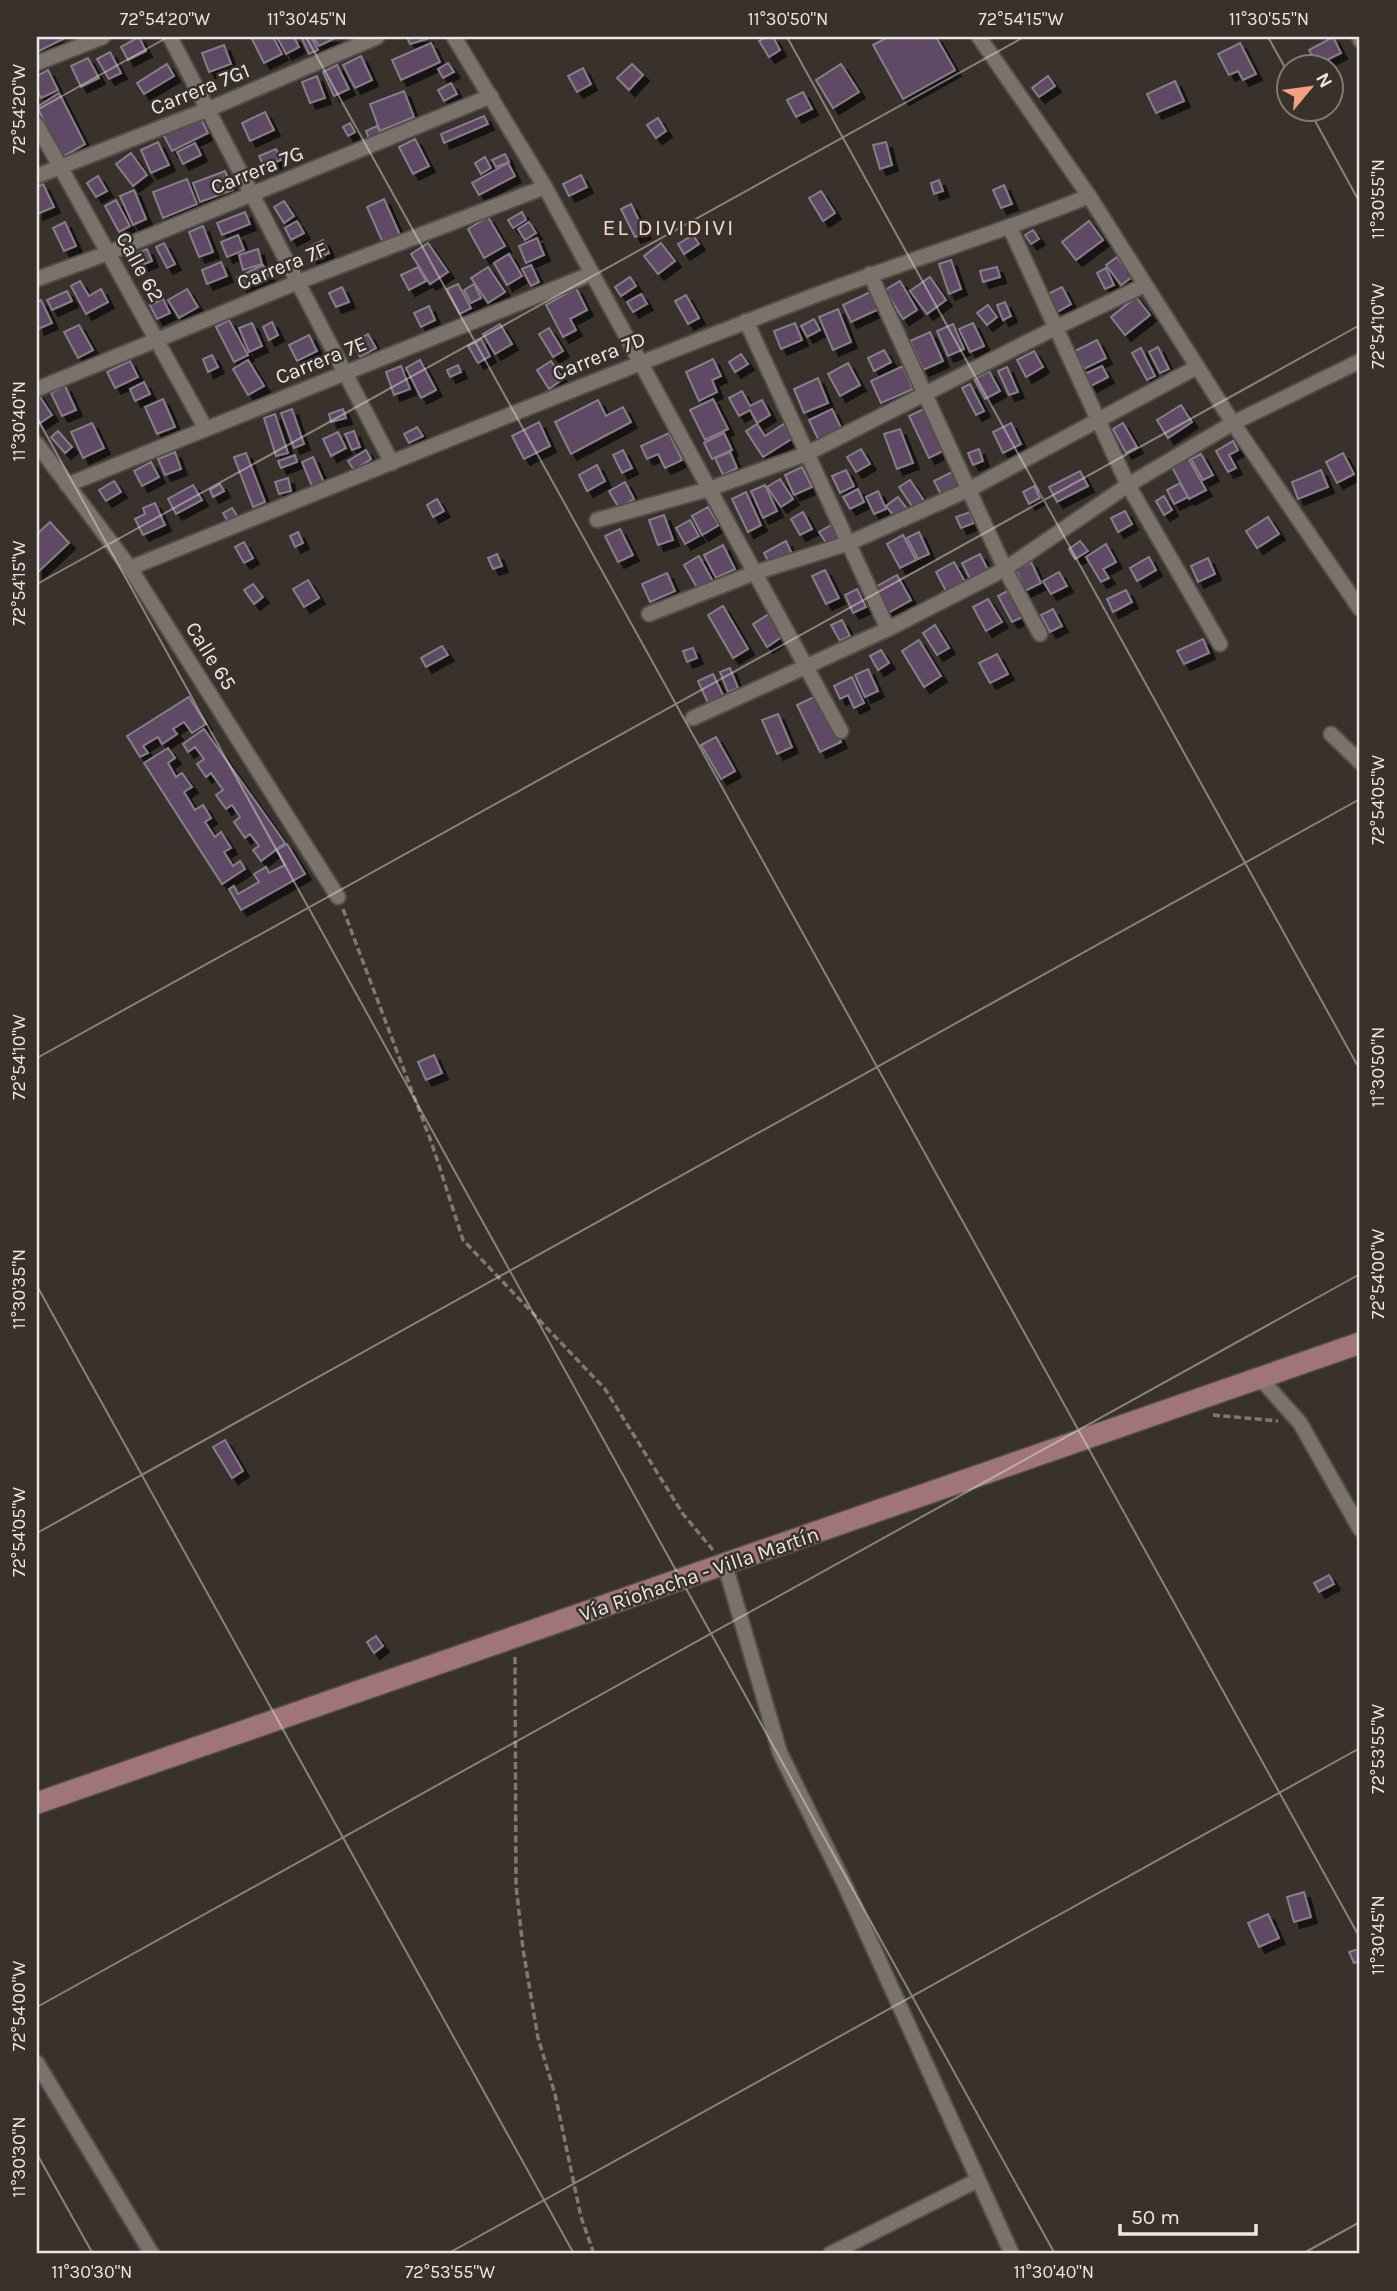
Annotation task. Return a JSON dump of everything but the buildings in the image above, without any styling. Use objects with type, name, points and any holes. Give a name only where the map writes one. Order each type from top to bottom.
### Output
[{"type":"main road","name":"Vía Riohacha - Villa Martín","points":[[37,1803],[1360,1343]]},
{"type":"street","points":[[37,63],[103,37]]},
{"type":"street","points":[[170,37],[392,463]]},
{"type":"street","name":"Carrera 7G1","points":[[37,176],[209,109],[376,37]]},
{"type":"street","points":[[454,37],[545,187],[841,731]]},
{"type":"street","points":[[978,37],[1089,197],[1233,424],[1360,609]]},
{"type":"street","name":"Carrera 7G","points":[[37,279],[108,253],[491,96]]},
{"type":"street","name":"Calle 62","points":[[37,125],[206,429]]},
{"type":"street","name":"Carrera 7F","points":[[37,389],[298,282],[545,187]]},
{"type":"street","name":"Carrera 7D","points":[[130,568],[639,362],[870,274],[1010,228],[1089,197]]},
{"type":"street","points":[[1010,228],[1128,485],[1220,644]]},
{"type":"street","name":"Carrera 7E","points":[[67,485],[591,274]]},
{"type":"street","points":[[870,274],[1005,569],[1040,634]]},
{"type":"street","points":[[597,520],[709,489],[806,454],[1055,327],[1145,285]]},
{"type":"street","points":[[746,321],[888,629]]},
{"type":"street","points":[[693,718],[888,629],[1005,569],[1128,485],[1233,424],[1360,361]]},
{"type":"street","points":[[649,614],[754,573],[849,543],[970,489],[1197,367]]},
{"type":"street","name":"Calle 65","points":[[37,444],[130,568],[338,897]]},
{"type":"street","points":[[1331,734],[1360,762]]},
{"type":"street","points":[[1260,1378],[1300,1423],[1360,1529]]},
{"type":"street","points":[[725,1565],[780,1753],[1012,2254]]},
{"type":"street","points":[[37,2063],[152,2254]]},
{"type":"street","points":[[830,2254],[978,2180]]},
{"type":"path","points":[[338,897],[432,1144],[463,1240],[605,1389],[683,1514],[725,1565]]},
{"type":"path","points":[[1206,1415],[1300,1423]]},
{"type":"path","points":[[515,1637],[516,1885],[523,1949],[538,2038],[555,2094],[581,2217],[594,2254]]},
{"type":"district","name":"EL DIVIDIVI","points":[[669,227]]}]
